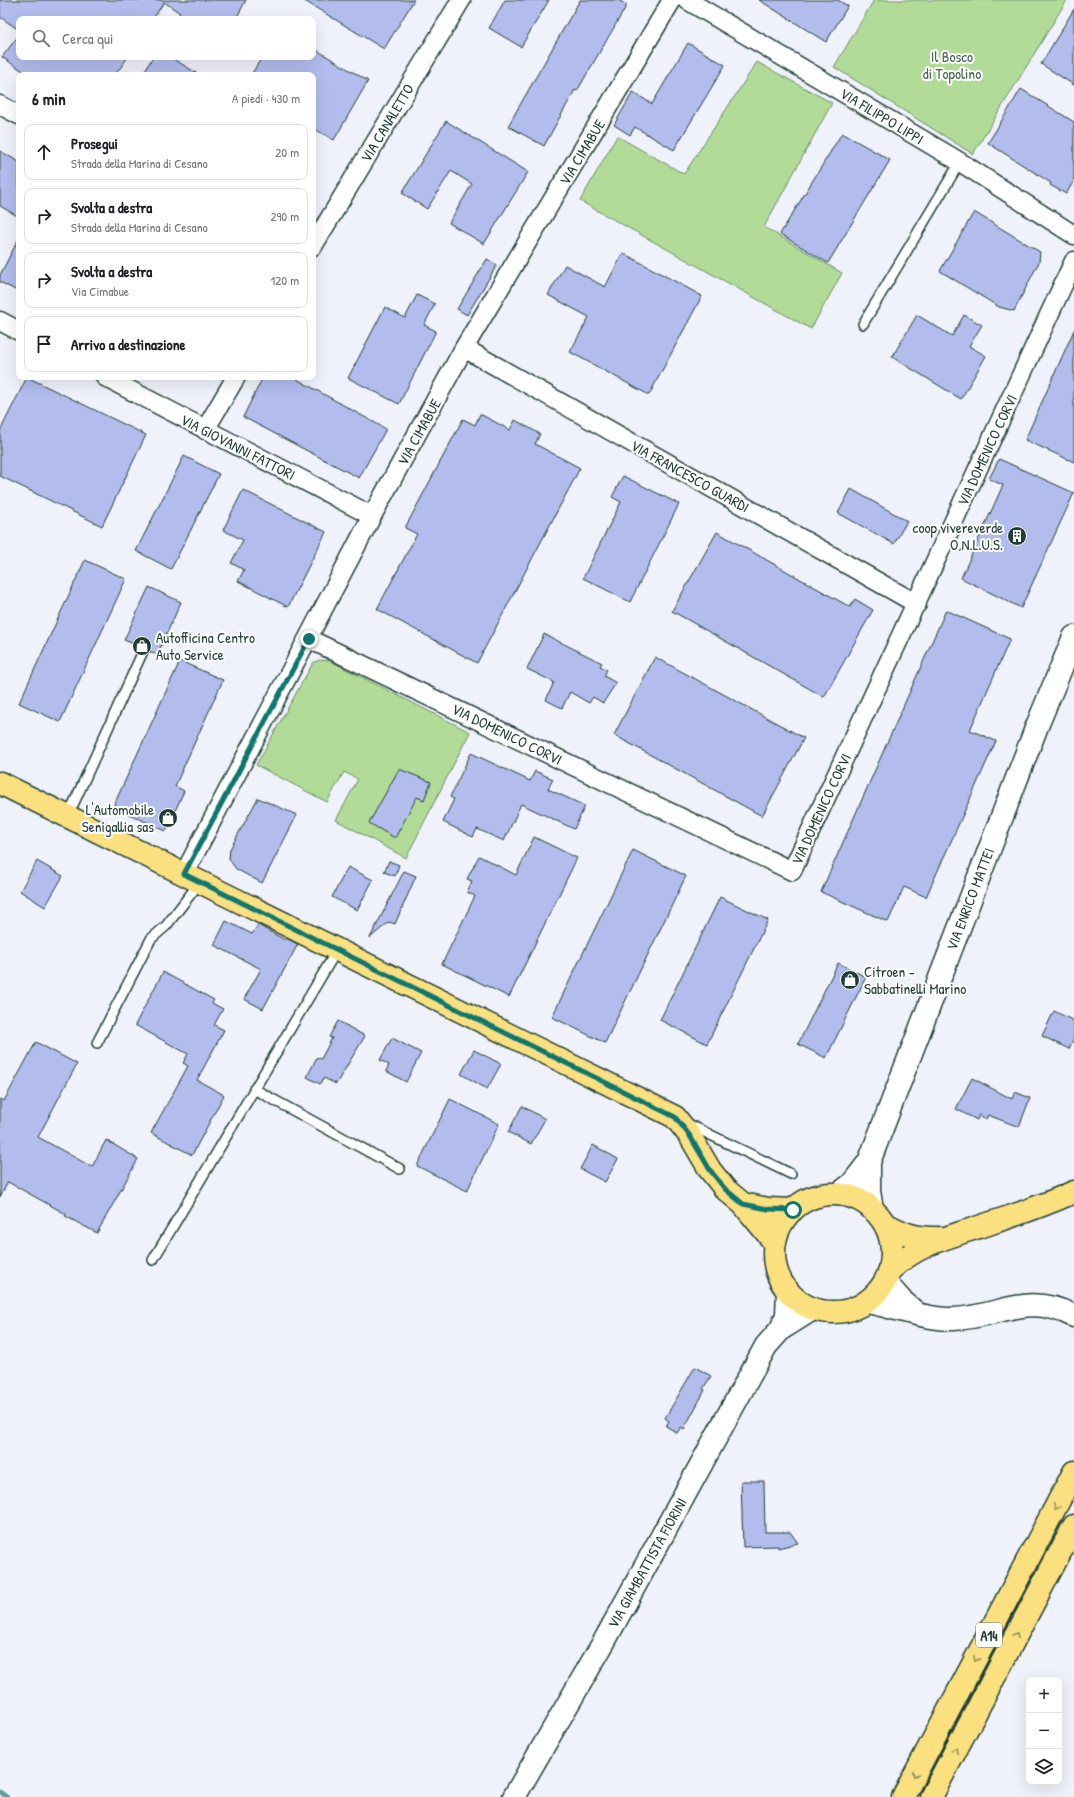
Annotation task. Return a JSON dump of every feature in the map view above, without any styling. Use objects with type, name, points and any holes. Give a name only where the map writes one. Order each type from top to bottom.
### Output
[{"type":"main road","name":"VIA ENRICO MATTEI","points":[[839,1194],[852,1184],[869,1162],[1028,748],[1074,637]]},
{"type":"main road","points":[[0,783],[675,1117],[690,1136],[710,1170],[725,1189],[743,1204],[775,1243]]},
{"type":"main road","name":"VIA ENRICO MATTEI","points":[[869,1162],[869,1191],[878,1216]]},
{"type":"main road","points":[[943,1238],[920,1238],[902,1233],[878,1216],[862,1202],[851,1196],[839,1194],[806,1200],[793,1210],[781,1225],[775,1243],[774,1260],[777,1271],[788,1291],[799,1302],[813,1309],[827,1312],[841,1312],[855,1309],[867,1302],[877,1293],[887,1276],[903,1258],[914,1251],[943,1238],[1004,1219],[1074,1192]]},
{"type":"main road","points":[[743,1204],[768,1209],[793,1210]]},
{"type":"main road","points":[[878,1216],[890,1238],[893,1254],[887,1276],[901,1300],[916,1313]]},
{"type":"main road","name":"VIA GIAMBATTISTA FIORINI","points":[[781,1329],[787,1315],[788,1291]]},
{"type":"main road","points":[[867,1302],[935,1318],[954,1319],[979,1316],[1016,1306],[1040,1305],[1061,1310],[1074,1316]]},
{"type":"main road","name":"VIA GIAMBATTISTA FIORINI","points":[[514,1797],[605,1640],[766,1346],[781,1329],[813,1309]]},
{"type":"main road","name":"A14","points":[[903,1797],[1074,1472]]},
{"type":"main road","name":"A14","points":[[931,1797],[1074,1526]]},
{"type":"street","name":"VIA CANALETTO","points":[[316,241],[461,0]]},
{"type":"street","name":"VIA CIMABUE","points":[[192,878],[309,639],[372,516],[464,348],[672,0]]},
{"type":"street","name":"VIA FILIPPO LIPPI","points":[[687,0],[960,162],[1074,235]]},
{"type":"street","points":[[0,105],[16,113]]},
{"type":"street","name":"VIA DOMENICO CORVI","points":[[309,639],[792,870],[917,604],[1074,261]]},
{"type":"street","points":[[0,321],[16,329]]},
{"type":"street","name":"VIA FRANCESCO GUARDI","points":[[464,348],[917,604]]},
{"type":"street","name":"VIA GIOVANNI FATTORI","points":[[111,380],[372,516]]},
{"type":"street","points":[[205,430],[234,380]]},
{"type":"lane","points":[[863,324],[960,162]]},
{"type":"lane","points":[[68,816],[144,649]]},
{"type":"lane","points":[[97,1044],[151,939],[177,914],[192,878]]},
{"type":"lane","points":[[153,1260],[337,950]]},
{"type":"lane","points":[[254,1089],[400,1170]]},
{"type":"lane","points":[[675,1117],[791,1174]]},
{"type":"green space","name":"Il Bosco di Topolino","points":[[874,0],[1067,0],[973,154],[834,67]]},
{"type":"green space","points":[[757,62],[832,103],[764,227],[842,273],[811,329],[580,201],[617,136],[684,174]]},
{"type":"green space","points":[[319,660],[330,661],[470,732],[406,858],[336,820],[358,779],[344,772],[327,802],[256,765],[313,663]]},
{"type":"building","points":[[0,0],[246,0],[238,16],[178,16],[180,13],[164,2],[155,16],[16,16],[16,28],[0,17]]},
{"type":"building","points":[[303,0],[414,0],[384,49]]},
{"type":"building","points":[[505,0],[549,0],[521,47],[489,28]]},
{"type":"building","points":[[580,0],[618,0],[627,5],[577,91],[575,90],[544,146],[508,126]]},
{"type":"building","points":[[759,0],[838,0],[848,6],[826,42]]},
{"type":"building","points":[[1074,9],[1074,85],[1041,64]]},
{"type":"building","points":[[16,39],[16,60],[126,60],[117,72],[24,72],[2,57]]},
{"type":"building","points":[[688,43],[725,65],[674,150],[635,127],[630,135],[614,125],[633,92],[652,104]]},
{"type":"building","points":[[316,50],[368,81],[334,140],[316,130],[316,72],[253,72],[260,60],[316,60]]},
{"type":"building","points":[[151,60],[175,60],[195,72],[144,72]]},
{"type":"building","points":[[1021,89],[1074,122],[1074,181],[1066,194],[1050,185],[1051,183],[988,143]]},
{"type":"building","points":[[446,121],[528,172],[484,244],[449,223],[472,184],[451,171],[427,209],[402,193]]},
{"type":"building","points":[[842,133],[890,160],[828,263],[780,234]]},
{"type":"building","points":[[0,151],[16,160],[16,215],[0,206]]},
{"type":"building","points":[[974,212],[1040,252],[1039,262],[1014,311],[999,307],[940,271]]},
{"type":"building","points":[[16,244],[16,290],[0,282],[0,275]]},
{"type":"building","points":[[623,253],[702,296],[649,395],[570,352],[589,317],[548,295],[565,265],[605,287]]},
{"type":"building","points":[[487,259],[497,265],[467,315],[457,309]]},
{"type":"building","points":[[417,295],[435,304],[424,325],[436,331],[399,404],[348,378],[385,307],[405,318]]},
{"type":"building","points":[[917,315],[952,336],[964,315],[982,325],[969,346],[986,356],[961,399],[892,357]]},
{"type":"building","points":[[1074,330],[1074,462],[1025,440]]},
{"type":"building","points":[[26,380],[33,380],[146,435],[102,526],[0,476],[0,431]]},
{"type":"building","points":[[262,380],[298,380],[386,429],[359,478],[243,417]]},
{"type":"building","points":[[480,414],[510,430],[515,420],[540,434],[535,444],[580,468],[477,663],[377,609],[417,534],[405,528],[463,419],[475,425]]},
{"type":"building","points":[[184,456],[219,474],[171,569],[136,551]]},
{"type":"building","name":"coop vivereverde O,N.L.U.S.","points":[[999,459],[1074,493],[1021,608],[961,578],[1003,485],[989,479]]},
{"type":"building","points":[[623,476],[679,504],[630,602],[583,578],[621,502],[612,497]]},
{"type":"building","points":[[851,489],[907,521],[894,544],[838,513]]},
{"type":"building","points":[[243,490],[326,532],[288,607],[238,581],[244,570],[231,563],[243,540],[223,530]]},
{"type":"building","points":[[717,532],[850,607],[855,599],[873,610],[824,697],[672,611]]},
{"type":"building","points":[[85,560],[126,579],[60,722],[19,703]]},
{"type":"building","points":[[149,587],[181,602],[157,655],[149,651],[149,646],[146,643],[139,646],[124,640]]},
{"type":"building","points":[[946,610],[1010,639],[970,730],[996,741],[926,897],[904,887],[888,922],[821,892]]},
{"type":"building","points":[[544,634],[602,663],[600,666],[607,670],[604,676],[616,683],[603,703],[593,697],[589,703],[570,692],[562,708],[546,700],[554,682],[527,669]]},
{"type":"building","points":[[655,657],[804,738],[762,816],[614,735]]},
{"type":"building","points":[[180,661],[223,680],[175,786],[184,791],[166,831],[113,807]]},
{"type":"building","points":[[471,753],[530,781],[535,771],[553,779],[548,789],[585,806],[574,829],[521,804],[504,841],[477,829],[473,837],[443,822],[454,799],[450,797]]},
{"type":"building","points":[[399,769],[431,782],[424,800],[417,797],[395,838],[369,823]]},
{"type":"building","points":[[258,798],[297,815],[262,883],[236,869],[229,859],[230,849]]},
{"type":"building","points":[[534,837],[577,858],[509,997],[442,964],[475,896],[467,892],[472,881],[467,879],[479,856],[516,875]]},
{"type":"building","points":[[633,850],[686,876],[605,1043],[552,1017]]},
{"type":"building","points":[[37,861],[63,876],[45,907],[20,891]]},
{"type":"building","points":[[389,861],[399,865],[395,876],[384,872]]},
{"type":"building","points":[[348,867],[373,880],[357,910],[332,897]]},
{"type":"building","points":[[404,871],[416,876],[395,924],[389,922],[370,938]]},
{"type":"building","points":[[720,897],[768,920],[707,1044],[660,1020]]},
{"type":"building","points":[[226,921],[252,934],[258,925],[285,940],[286,938],[298,944],[263,1009],[244,999],[261,969],[214,945]]},
{"type":"building","points":[[838,963],[866,977],[826,1058],[798,1044]]},
{"type":"building","points":[[163,972],[214,1000],[212,1003],[223,1009],[214,1025],[224,1030],[197,1080],[224,1095],[192,1155],[151,1133],[188,1066],[183,1063],[188,1054],[135,1025]]},
{"type":"building","points":[[1054,1011],[1074,1021],[1074,1038],[1069,1049],[1042,1036]]},
{"type":"building","points":[[338,1021],[365,1036],[336,1084],[324,1078],[320,1084],[307,1077],[317,1057],[321,1059],[332,1038],[329,1037]]},
{"type":"building","points":[[392,1038],[421,1053],[406,1082],[386,1071],[389,1065],[380,1060]]},
{"type":"building","points":[[36,1042],[77,1064],[38,1137],[92,1167],[106,1140],[138,1159],[97,1233],[8,1182],[0,1197],[0,1099],[4,1101]]},
{"type":"building","points":[[474,1050],[501,1064],[487,1089],[461,1074]]},
{"type":"building","points":[[972,1078],[1012,1099],[1015,1092],[1030,1098],[1019,1127],[988,1115],[986,1119],[979,1115],[977,1120],[956,1109]]},
{"type":"building","points":[[450,1099],[499,1124],[467,1191],[417,1166]]},
{"type":"building","points":[[522,1106],[545,1119],[531,1144],[508,1132]]},
{"type":"building","points":[[593,1145],[618,1159],[605,1182],[580,1169]]},
{"type":"building","points":[[695,1367],[711,1376],[703,1389],[705,1390],[684,1429],[681,1427],[677,1433],[666,1426],[669,1421],[665,1418]]},
{"type":"building","points":[[741,1481],[764,1481],[765,1532],[790,1532],[798,1543],[778,1548],[778,1546],[743,1547]]},
{"type":"waterway","points":[[0,1792],[7,1797]]},
{"type":"place","name":"coop vivereverde O,N.L.U.S.","points":[[1017,536]]},
{"type":"place","name":"Autofficina Centro Auto Service","points":[[142,646]]},
{"type":"place","name":"L'Automobile Senigallia sas","points":[[168,818]]},
{"type":"place","name":"Citroen - Sabbatinelli Marino","points":[[850,980]]},
{"type":"route","points":[[309,639],[184,874],[675,1117],[690,1136],[710,1170],[725,1189],[743,1204],[768,1209],[793,1210]]}]
